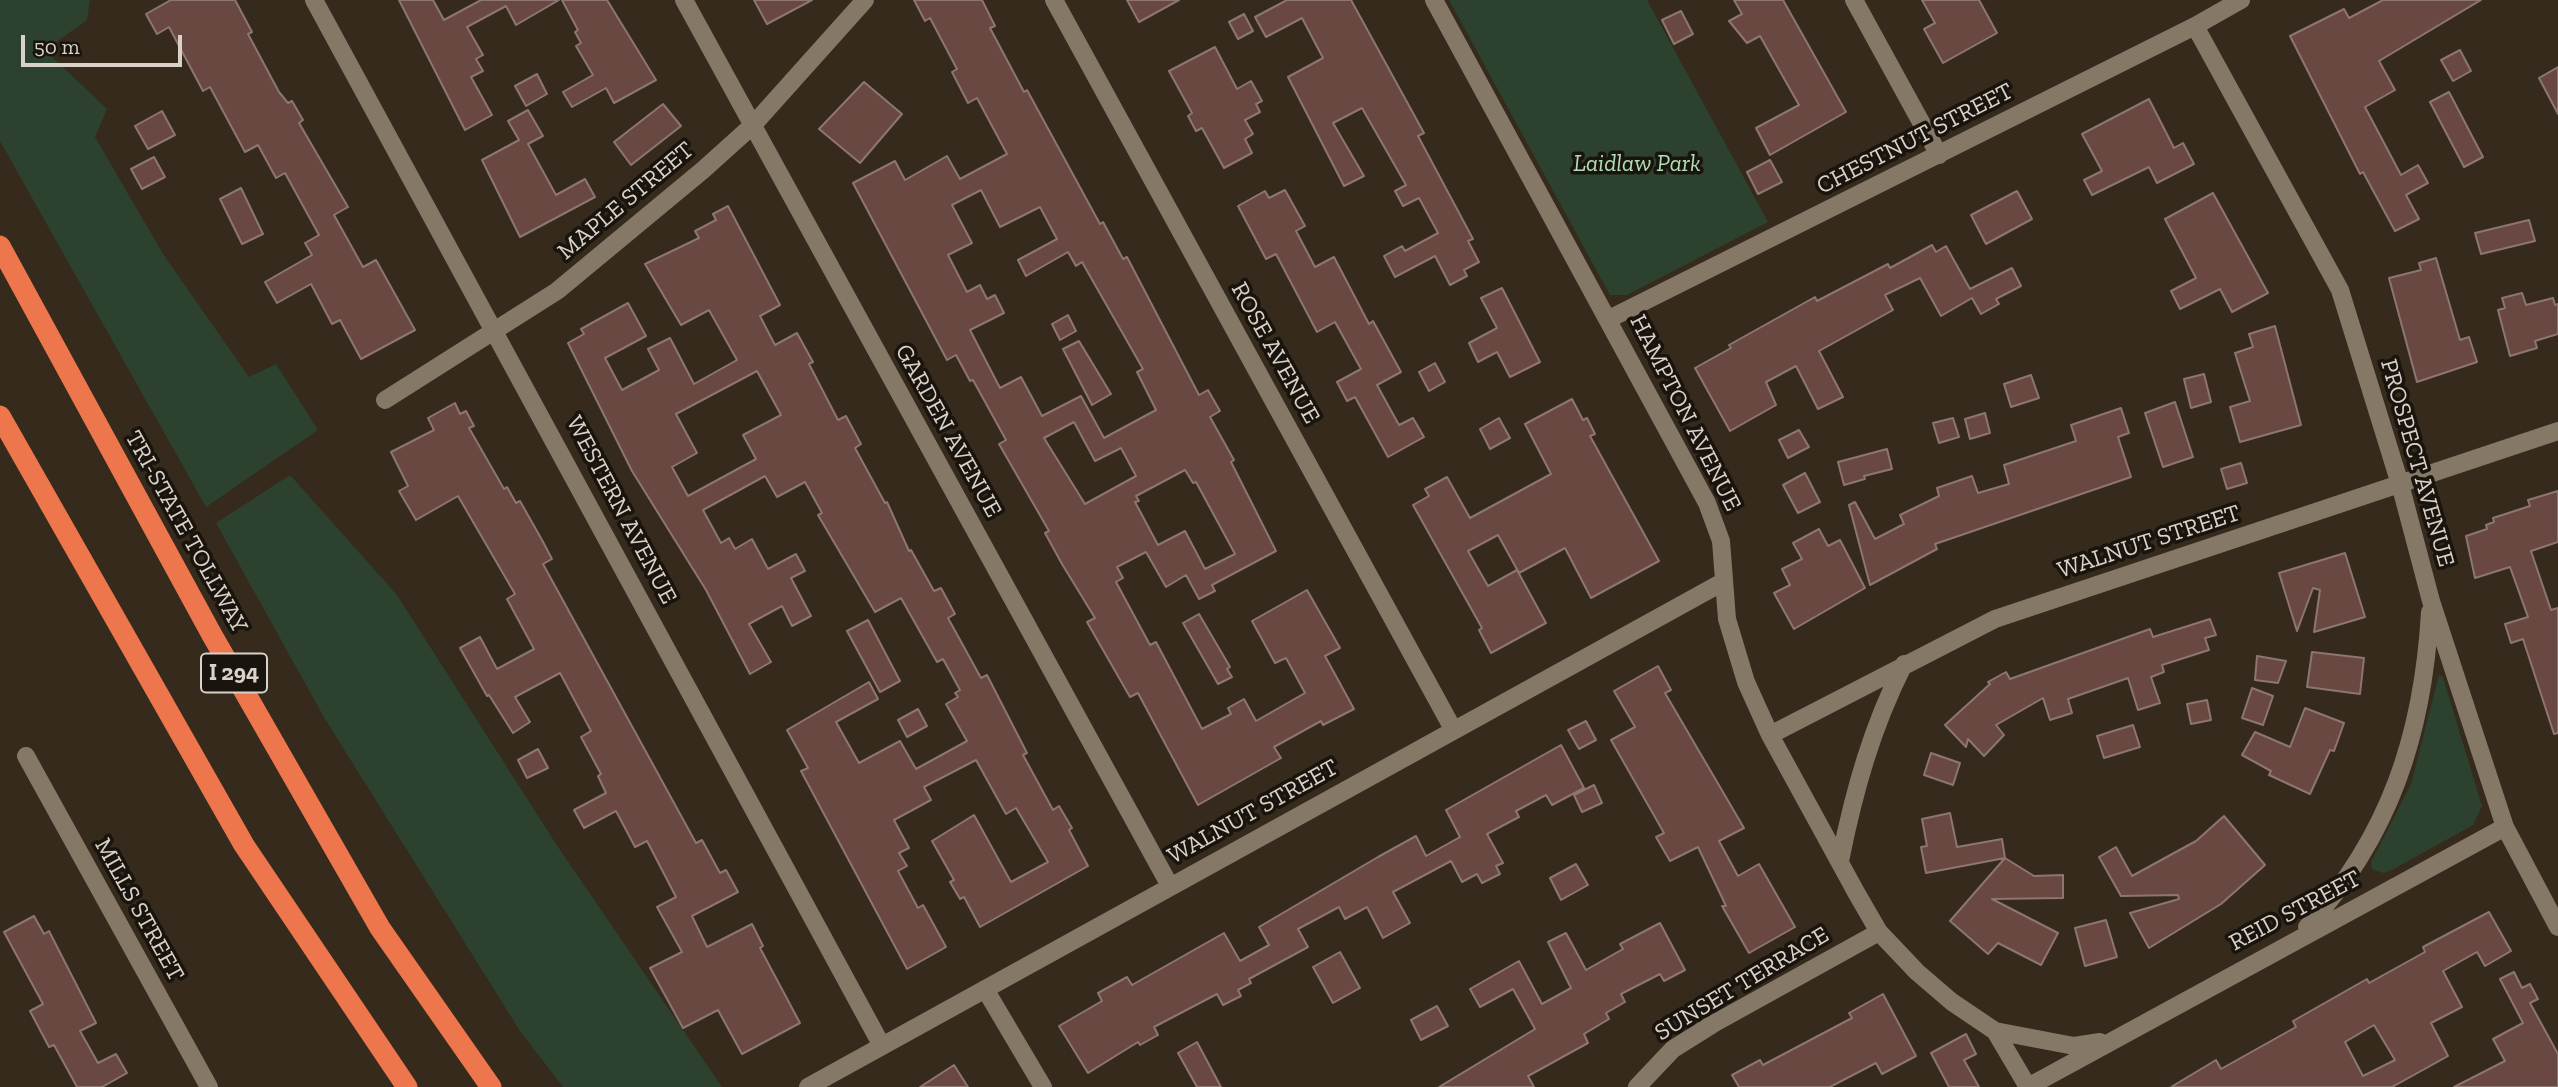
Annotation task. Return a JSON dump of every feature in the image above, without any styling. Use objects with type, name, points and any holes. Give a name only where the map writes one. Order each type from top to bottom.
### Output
[{"type":"highway","name":"TRI-STATE TOLLWAY","points":[[0,246],[212,635],[380,928],[492,1087]]},
{"type":"highway","points":[[0,416],[244,845],[407,1087]]},
{"type":"street","name":"WESTERN AVENUE","points":[[314,0],[883,1046]]},
{"type":"street","name":"GARDEN AVENUE","points":[[684,0],[1170,886]]},
{"type":"street","name":"MAPLE STREET","points":[[385,400],[557,291],[753,125],[865,0]]},
{"type":"street","name":"ROSE AVENUE","points":[[1054,0],[1453,729]]},
{"type":"street","name":"HAMPTON AVENUE","points":[[1434,0],[1609,319],[1716,522],[1721,541],[1723,582],[1734,645],[1746,682],[1770,735],[1879,932],[1917,972],[1952,1002],[1995,1031],[2028,1087]]},
{"type":"street","points":[[1854,0],[1938,155]]},
{"type":"street","name":"CHESTNUT STREET","points":[[1609,319],[2195,26],[2241,0]]},
{"type":"street","name":"PROSPECT AVENUE","points":[[2195,26],[2340,290],[2400,484],[2431,601],[2505,827],[2558,928]]},
{"type":"street","name":"WALNUT STREET","points":[[1770,735],[1995,619],[2558,431]]},
{"type":"street","name":"WALNUT STREET","points":[[808,1087],[1723,582]]},
{"type":"street","points":[[2298,937],[2341,890],[2385,812],[2404,766],[2427,666],[2431,601]]},
{"type":"street","points":[[1840,861],[1852,803],[1872,734],[1904,664]]},
{"type":"street","name":"MILLS STREET","points":[[26,756],[209,1087]]},
{"type":"street","name":"REID STREET","points":[[2028,1087],[2298,937],[2505,827]]},
{"type":"street","name":"SUNSET TERRACE","points":[[1637,1087],[1673,1049],[1693,1036],[1879,932]]},
{"type":"street","points":[[985,989],[1043,1087]]},
{"type":"street","name":"REID STREET","points":[[1995,1031],[2074,1046],[2110,1040]]},
{"type":"green space","points":[[0,0],[90,0],[87,20],[45,50],[107,109],[95,137],[163,254],[249,377],[276,364],[318,430],[206,507],[0,141]]},
{"type":"green space","name":"Laidlaw Park","points":[[1449,0],[1647,0],[1768,222],[1627,295],[1610,295]]},
{"type":"green space","points":[[290,475],[397,595],[556,844],[722,1087],[563,1087],[520,1031],[325,719],[216,523]]},
{"type":"green space","points":[[2439,675],[2443,677],[2482,806],[2473,825],[2383,873],[2372,869],[2371,862],[2411,784]]},
{"type":"building","points":[[171,0],[235,0],[252,32],[248,34],[279,92],[288,103],[292,101],[303,120],[299,123],[348,207],[334,215],[363,267],[376,260],[415,330],[361,359],[340,320],[332,324],[311,284],[277,303],[265,282],[312,255],[305,243],[319,235],[285,173],[276,178],[258,145],[245,152],[210,87],[203,91],[169,27],[157,34],[146,14]]},
{"type":"building","points":[[399,0],[433,0],[444,20],[481,0],[559,0],[516,25],[506,6],[467,27],[483,55],[476,59],[483,71],[471,77],[492,115],[465,130]]},
{"type":"building","points":[[562,0],[607,0],[656,80],[614,103],[606,88],[572,107],[563,92],[593,75],[576,46],[581,43],[575,32],[578,30]]},
{"type":"building","points":[[754,0],[812,0],[767,24]]},
{"type":"building","points":[[914,0],[982,0],[995,26],[990,28],[1024,92],[1027,90],[1100,224],[1103,222],[1123,259],[1127,257],[1199,395],[1208,390],[1220,411],[1210,417],[1234,460],[1231,462],[1276,551],[1212,585],[1215,591],[1199,599],[1186,575],[1166,587],[1146,552],[1117,567],[1123,578],[1116,582],[1150,645],[1156,642],[1202,729],[1231,714],[1228,708],[1244,699],[1256,721],[1305,693],[1286,658],[1275,663],[1252,621],[1307,590],[1340,648],[1325,656],[1354,709],[1323,725],[1321,721],[1274,747],[1281,758],[1198,805],[1138,693],[1130,697],[1087,622],[1095,618],[1062,564],[1045,533],[1049,531],[999,444],[1006,440],[973,380],[970,381],[956,355],[947,360],[853,183],[895,161],[905,180],[947,156],[960,179],[1007,154],[977,98],[968,103],[952,72],[957,69],[930,18],[925,21]],"holes":[[[981,190],[1000,227],[1040,207],[1057,239],[1018,260],[1026,276],[1068,252],[1076,266],[1082,262],[1143,369],[1137,372],[1156,410],[1104,438],[1081,396],[1042,416],[1021,377],[1000,388],[970,330],[1004,313],[995,295],[987,299],[980,285],[967,292],[948,255],[972,243],[952,205]],[[1074,422],[1095,461],[1121,448],[1136,476],[1085,504],[1044,438]],[[1185,470],[1193,483],[1196,482],[1235,554],[1205,569],[1185,531],[1158,545],[1135,502],[1139,501],[1136,496]]]},
{"type":"building","points":[[1127,0],[1179,0],[1139,22]]},
{"type":"building","points":[[1287,0],[1351,0],[1424,133],[1418,136],[1473,239],[1468,241],[1479,262],[1464,270],[1467,276],[1450,285],[1435,256],[1395,277],[1384,256],[1402,246],[1405,251],[1438,233],[1419,198],[1403,206],[1395,191],[1406,185],[1362,108],[1333,123],[1364,176],[1344,186],[1288,77],[1323,58],[1302,18],[1266,37],[1255,17]]},
{"type":"building","points":[[1734,0],[1783,0],[1846,112],[1770,155],[1756,128],[1799,105],[1760,36],[1747,43],[1729,21],[1742,14]]},
{"type":"building","points":[[1922,0],[1979,0],[1997,33],[1943,63],[1924,29],[1935,23]]},
{"type":"building","points":[[2383,0],[2481,0],[2379,61],[2395,90],[2365,107],[2401,175],[2418,165],[2428,183],[2406,195],[2419,219],[2395,231],[2363,172],[2360,174],[2290,36],[2344,9],[2349,18]]},
{"type":"building","points":[[1681,11],[1693,34],[1674,44],[1662,20]]},
{"type":"building","points":[[1244,14],[1253,31],[1238,39],[1229,22]]},
{"type":"building","points":[[1215,47],[1237,89],[1251,81],[1262,101],[1256,104],[1260,112],[1245,120],[1253,134],[1245,139],[1252,153],[1224,168],[1202,128],[1196,131],[1188,116],[1192,113],[1169,71]]},
{"type":"building","points":[[2460,50],[2471,71],[2453,81],[2441,60]]},
{"type":"building","points":[[2558,67],[2558,114],[2539,78]]},
{"type":"building","points":[[537,74],[547,94],[526,106],[515,86]]},
{"type":"building","points":[[864,82],[902,114],[860,163],[819,129]]},
{"type":"building","points":[[2449,92],[2483,157],[2464,167],[2430,102]]},
{"type":"building","points":[[2149,99],[2174,148],[2183,143],[2194,164],[2157,183],[2149,167],[2092,195],[2084,180],[2102,171],[2082,134]]},
{"type":"building","points":[[663,104],[681,126],[631,165],[614,142]]},
{"type":"building","points":[[528,110],[543,136],[528,144],[556,195],[585,179],[595,197],[520,237],[482,160],[519,140],[508,121]]},
{"type":"building","points":[[162,111],[175,135],[148,149],[135,126]]},
{"type":"building","points":[[154,157],[165,177],[142,189],[131,169]]},
{"type":"building","points":[[1770,160],[1782,182],[1758,194],[1747,172]]},
{"type":"building","points":[[241,188],[263,234],[242,244],[220,199]]},
{"type":"building","points":[[1285,190],[1305,226],[1296,231],[1315,267],[1334,257],[1369,324],[1373,321],[1401,372],[1377,385],[1399,425],[1413,418],[1424,437],[1388,457],[1355,397],[1347,401],[1337,382],[1361,369],[1335,322],[1317,332],[1276,254],[1266,259],[1238,206],[1265,191],[1269,198]]},
{"type":"building","points":[[2017,191],[2032,219],[1986,244],[1971,215]]},
{"type":"building","points":[[2213,193],[2268,293],[2232,312],[2220,289],[2180,309],[2171,291],[2196,278],[2165,219]]},
{"type":"building","points":[[728,206],[780,305],[760,316],[775,345],[797,333],[813,362],[809,364],[838,420],[846,416],[861,444],[855,448],[885,503],[887,502],[909,551],[911,550],[934,591],[941,588],[955,614],[948,618],[981,678],[987,675],[1027,753],[1023,755],[1053,810],[1059,806],[1072,828],[1069,830],[1088,866],[980,927],[964,897],[960,899],[950,882],[954,880],[932,841],[974,815],[1011,882],[1048,862],[1016,808],[1006,814],[976,760],[924,787],[931,800],[894,820],[909,848],[899,853],[907,866],[898,871],[918,908],[923,905],[946,947],[907,969],[801,771],[808,768],[787,730],[869,682],[878,699],[836,722],[859,763],[900,741],[916,769],[967,741],[946,704],[958,697],[955,693],[960,690],[943,659],[937,662],[901,598],[875,612],[818,515],[822,513],[805,482],[777,497],[765,476],[703,510],[721,543],[729,538],[735,549],[752,539],[768,569],[796,554],[805,571],[791,578],[811,616],[792,626],[782,606],[749,624],[771,662],[750,674],[706,590],[632,471],[568,343],[584,334],[581,329],[628,303],[646,336],[605,358],[622,390],[659,370],[648,349],[670,338],[694,384],[737,360],[709,310],[681,325],[645,264],[699,238],[695,231],[716,220],[713,214]],"holes":[[[757,371],[781,415],[743,435],[756,459],[688,496],[672,467],[697,453],[676,414]]]},
{"type":"building","points":[[2529,220],[2535,241],[2481,254],[2475,233]]},
{"type":"building","points":[[1932,245],[1936,252],[1946,246],[1970,289],[2012,268],[2021,286],[1996,299],[1999,304],[1981,314],[1972,298],[1941,316],[1920,278],[1885,295],[1893,310],[1819,351],[1843,397],[1818,409],[1796,366],[1766,382],[1776,405],[1730,431],[1695,368],[1731,348],[1729,345],[1815,297],[1817,301],[1888,264],[1890,268]]},
{"type":"building","points":[[2436,258],[2460,340],[2469,337],[2477,362],[2417,382],[2389,278],[2421,270],[2419,263]]},
{"type":"building","points":[[1502,288],[1540,362],[1510,377],[1497,352],[1478,362],[1469,343],[1497,328],[1481,298]]},
{"type":"building","points":[[2522,293],[2526,305],[2553,298],[2555,305],[2558,304],[2558,334],[2535,341],[2537,348],[2510,356],[2498,310],[2505,308],[2502,298]]},
{"type":"building","points":[[1068,315],[1076,331],[1060,340],[1052,324]]},
{"type":"building","points":[[2275,326],[2301,425],[2240,442],[2230,407],[2250,401],[2235,353],[2253,347],[2249,334]]},
{"type":"building","points":[[1079,341],[1111,394],[1092,405],[1063,349]]},
{"type":"building","points":[[1435,363],[1445,382],[1429,391],[1419,372]]},
{"type":"building","points":[[2204,374],[2211,402],[2191,408],[2184,379]]},
{"type":"building","points":[[2031,375],[2039,398],[2011,407],[2004,384]]},
{"type":"building","points":[[1572,399],[1583,420],[1587,418],[1595,434],[1590,436],[1659,561],[1591,598],[1565,548],[1519,573],[1498,535],[1468,551],[1488,586],[1517,570],[1546,623],[1491,653],[1479,630],[1482,628],[1413,505],[1429,496],[1425,489],[1447,477],[1470,518],[1551,474],[1525,424]]},
{"type":"building","points":[[2175,402],[2193,457],[2163,467],[2145,413]]},
{"type":"building","points":[[455,403],[460,414],[466,411],[474,426],[469,428],[504,489],[507,487],[516,503],[520,501],[542,540],[552,559],[543,564],[696,843],[702,840],[720,873],[726,870],[738,892],[692,916],[707,947],[752,924],[763,946],[760,948],[800,1023],[742,1054],[718,1010],[683,1028],[650,968],[682,952],[657,907],[676,897],[647,841],[635,847],[616,811],[584,828],[574,810],[606,793],[598,776],[601,774],[581,737],[591,731],[560,673],[515,697],[530,722],[513,733],[489,695],[487,696],[460,648],[480,637],[497,669],[534,649],[507,599],[515,594],[458,496],[416,520],[399,491],[408,486],[391,452],[434,430],[428,418]]},
{"type":"building","points":[[2121,408],[2129,433],[2118,437],[2131,477],[1935,544],[1937,549],[1870,585],[1849,505],[1855,502],[1875,539],[1904,524],[1900,515],[1939,496],[1937,488],[1972,476],[1978,493],[2009,484],[2004,465],[2076,441],[2071,425]]},
{"type":"building","points":[[1985,413],[1990,433],[1970,439],[1965,419]]},
{"type":"building","points":[[1499,418],[1510,438],[1490,449],[1480,429]]},
{"type":"building","points":[[1953,418],[1959,437],[1939,443],[1933,423]]},
{"type":"building","points":[[1799,430],[1809,447],[1788,458],[1779,440]]},
{"type":"building","points":[[1887,449],[1892,469],[1864,476],[1865,479],[1844,485],[1838,462]]},
{"type":"building","points":[[2241,463],[2247,483],[2227,489],[2221,469]]},
{"type":"building","points":[[1805,473],[1820,502],[1798,513],[1783,485]]},
{"type":"building","points":[[2558,491],[2558,542],[2531,551],[2551,610],[2558,608],[2558,733],[2554,734],[2523,639],[2511,643],[2505,624],[2528,617],[2510,567],[2475,578],[2466,536],[2487,529],[2486,525],[2494,522],[2493,518],[2530,506],[2528,500]]},
{"type":"building","points":[[1819,529],[1828,546],[1840,540],[1865,588],[1794,629],[1774,593],[1790,585],[1782,569],[1802,559],[1793,543]]},
{"type":"building","points":[[2345,553],[2365,617],[2314,632],[2320,590],[2313,588],[2297,631],[2279,573]]},
{"type":"building","points":[[1199,614],[1230,667],[1227,669],[1232,677],[1218,684],[1183,623]]},
{"type":"building","points":[[2210,619],[2216,635],[2205,638],[2209,650],[2162,665],[2164,672],[2151,677],[2160,703],[2138,710],[2128,678],[2068,699],[2072,713],[2050,720],[2043,698],[1996,725],[2004,735],[1984,756],[1968,739],[1966,747],[1945,725],[1990,684],[1988,682],[2006,672],[2010,679],[2150,629],[2153,637]]},
{"type":"building","points":[[868,620],[900,681],[880,692],[847,631]]},
{"type":"building","points":[[2312,652],[2364,658],[2360,694],[2307,687]]},
{"type":"building","points":[[2257,656],[2286,661],[2278,683],[2255,680]]},
{"type":"building","points":[[1658,666],[1671,690],[1665,693],[1744,828],[1719,841],[1738,876],[1759,864],[1795,927],[1749,953],[1722,906],[1726,906],[1698,847],[1670,861],[1656,837],[1664,833],[1611,740],[1635,727],[1614,691]]},
{"type":"building","points":[[2252,688],[2273,696],[2263,725],[2242,718]]},
{"type":"building","points":[[2207,700],[2211,720],[2191,724],[2187,704]]},
{"type":"building","points":[[2305,708],[2344,723],[2334,751],[2330,750],[2310,794],[2269,775],[2271,771],[2242,755],[2255,732],[2290,747]]},
{"type":"building","points":[[918,709],[927,726],[907,737],[898,720]]},
{"type":"building","points":[[1586,721],[1596,740],[1579,749],[1568,730]]},
{"type":"building","points":[[2133,725],[2140,747],[2104,758],[2097,736]]},
{"type":"building","points":[[1561,745],[1584,788],[1552,805],[1546,795],[1516,811],[1519,817],[1487,834],[1503,863],[1496,866],[1500,874],[1482,883],[1477,874],[1462,882],[1451,861],[1393,892],[1410,923],[1383,938],[1367,907],[1345,919],[1339,907],[1298,929],[1308,947],[1249,979],[1251,983],[1238,990],[1241,996],[1223,1005],[1217,994],[1154,1027],[1158,1035],[1140,1045],[1138,1042],[1088,1073],[1059,1026],[1102,1001],[1098,993],[1127,977],[1132,985],[1224,933],[1240,961],[1269,945],[1259,927],[1378,857],[1416,836],[1426,856],[1460,837],[1446,810]]},
{"type":"building","points":[[538,749],[548,768],[527,778],[518,760]]},
{"type":"building","points":[[1931,753],[1960,763],[1953,785],[1924,775]]},
{"type":"building","points":[[1594,785],[1602,803],[1582,812],[1574,795]]},
{"type":"building","points":[[1950,813],[1957,847],[2002,839],[2005,858],[1926,873],[1921,847],[1927,846],[1922,819]]},
{"type":"building","points":[[2224,816],[2265,865],[2221,904],[2149,948],[2130,913],[2179,899],[2178,895],[2121,896],[2099,857],[2116,847],[2132,876],[2196,841]]},
{"type":"building","points":[[2005,858],[2034,876],[2063,875],[2063,898],[1992,899],[2058,933],[2041,965],[1998,943],[1988,954],[1950,921]]},
{"type":"building","points":[[1576,864],[1588,885],[1561,900],[1550,878]]},
{"type":"building","points":[[2489,912],[2511,951],[2485,966],[2477,952],[2443,971],[2462,1007],[2431,1023],[2448,1056],[2392,1087],[2171,1087],[2216,1060],[2221,1069],[2296,1027],[2293,1021],[2367,979],[2369,983],[2425,952],[2423,947]],"holes":[[[2374,1025],[2395,1060],[2363,1076],[2345,1042]]]},
{"type":"building","points":[[34,916],[44,934],[49,931],[96,1023],[80,1031],[98,1063],[116,1054],[127,1073],[102,1087],[77,1087],[54,1045],[49,1047],[30,1011],[43,1004],[4,932]]},
{"type":"building","points":[[2106,920],[2117,957],[2085,966],[2075,928]]},
{"type":"building","points":[[1660,923],[1685,970],[1664,981],[1660,974],[1621,994],[1625,1002],[1606,1013],[1609,1019],[1584,1034],[1588,1043],[1528,1076],[1534,1087],[1439,1087],[1535,1029],[1513,989],[1480,1007],[1470,989],[1519,961],[1542,1004],[1571,988],[1548,942],[1566,933],[1586,970],[1623,949],[1620,944]]},
{"type":"building","points":[[1340,952],[1360,988],[1333,1003],[1313,967]]},
{"type":"building","points":[[2514,972],[2522,988],[2530,984],[2538,999],[2530,1003],[2558,1054],[2558,1087],[2454,1087],[2505,1061],[2493,1039],[2523,1023],[2500,979]]},
{"type":"building","points":[[1883,994],[1916,1056],[1882,1074],[1876,1063],[1830,1087],[1739,1087],[1732,1075],[1760,1060],[1763,1065],[1852,1018],[1849,1013]]},
{"type":"building","points":[[1437,1006],[1448,1026],[1421,1040],[1411,1020]]},
{"type":"building","points":[[1966,1034],[1976,1054],[1964,1060],[1979,1087],[1949,1087],[1931,1053]]},
{"type":"building","points":[[1197,1042],[1221,1087],[1197,1087],[1178,1053]]},
{"type":"building","points":[[954,1065],[968,1087],[920,1087]]}]
